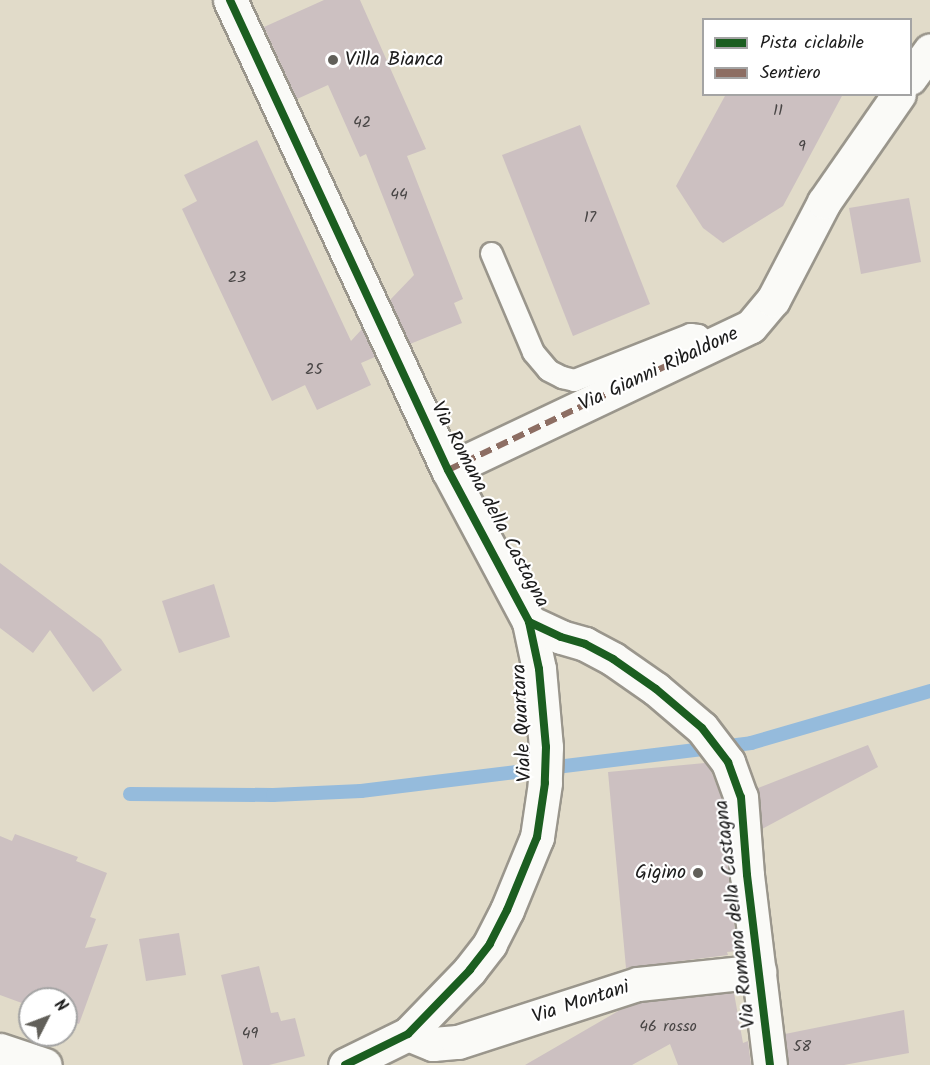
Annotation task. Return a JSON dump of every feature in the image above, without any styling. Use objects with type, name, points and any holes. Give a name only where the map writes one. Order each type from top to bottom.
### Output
[{"type":"street","name":"Via Romana della Castagna","points":[[231,0],[448,470],[529,622],[613,659],[656,689],[702,728],[728,762],[741,797],[770,1065]]},
{"type":"street","points":[[912,75],[930,50]]},
{"type":"street","name":"Via Gianni Ribaldone","points":[[448,470],[751,326],[773,300],[824,202],[898,96]]},
{"type":"street","name":"Viale Quartara","points":[[345,1065],[408,1034],[470,970],[490,944],[528,863],[537,837],[545,783],[546,747],[539,669],[529,622]]},
{"type":"street","name":"Via Montani","points":[[408,1034],[433,1044],[458,1042],[638,984],[759,971]]},
{"type":"street","points":[[0,1050],[45,1065]]},
{"type":"lane","points":[[491,252],[533,352],[548,370],[562,377],[574,380],[690,334],[698,335],[696,351]]},
{"type":"building","points":[[324,0],[360,0],[426,149],[407,156],[463,299],[454,303],[462,323],[410,344],[390,300],[414,275],[366,154],[360,157],[328,85],[297,99],[264,27]]},
{"type":"building","points":[[725,96],[842,96],[783,206],[723,243],[703,228],[676,186]]},
{"type":"building","points":[[580,125],[650,304],[573,336],[502,155]]},
{"type":"building","points":[[257,140],[351,341],[362,329],[375,357],[361,363],[371,385],[317,410],[305,385],[272,401],[182,209],[197,201],[184,175]]},
{"type":"building","points":[[909,198],[921,262],[861,274],[849,208]]},
{"type":"building","points":[[0,563],[101,639],[122,670],[93,692],[50,630],[33,653],[0,628]]},
{"type":"building","points":[[214,584],[230,637],[179,653],[162,601]]},
{"type":"building","points":[[868,745],[878,767],[762,829],[758,788]]},
{"type":"building","points":[[705,763],[711,771],[723,801],[737,951],[727,952],[728,955],[626,968],[608,772]]},
{"type":"building","points":[[15,834],[78,857],[76,861],[107,873],[90,917],[96,919],[85,948],[108,944],[79,1024],[78,987],[18,987],[18,1002],[0,995],[0,836],[12,841]]},
{"type":"building","points":[[179,933],[186,975],[146,981],[139,939]]},
{"type":"building","points":[[259,966],[271,1013],[278,1012],[281,1021],[295,1018],[305,1056],[269,1065],[243,1065],[221,975]]},
{"type":"building","points":[[734,993],[743,1043],[748,1041],[751,1065],[678,1065],[670,1044],[632,1065],[525,1065],[620,1010],[642,1002]]},
{"type":"building","points":[[904,1010],[909,1053],[844,1065],[788,1065],[785,1034]]},
{"type":"waterway","points":[[130,794],[273,795],[361,791],[751,743],[930,691]]},
{"type":"marked path","points":[[448,470],[683,358]]},
{"type":"cycle path","points":[[230,0],[448,470],[529,622],[539,669],[546,747],[545,783],[537,837],[507,910],[490,944],[470,970],[408,1034],[345,1065]]},
{"type":"cycle path","points":[[529,622],[561,637],[585,644],[613,659],[656,689],[702,728],[728,762],[741,797],[747,875],[770,1065]]},
{"type":"place","name":"Villa Bianca","points":[[333,60]]},
{"type":"place","name":"Gigino","points":[[698,873]]}]
